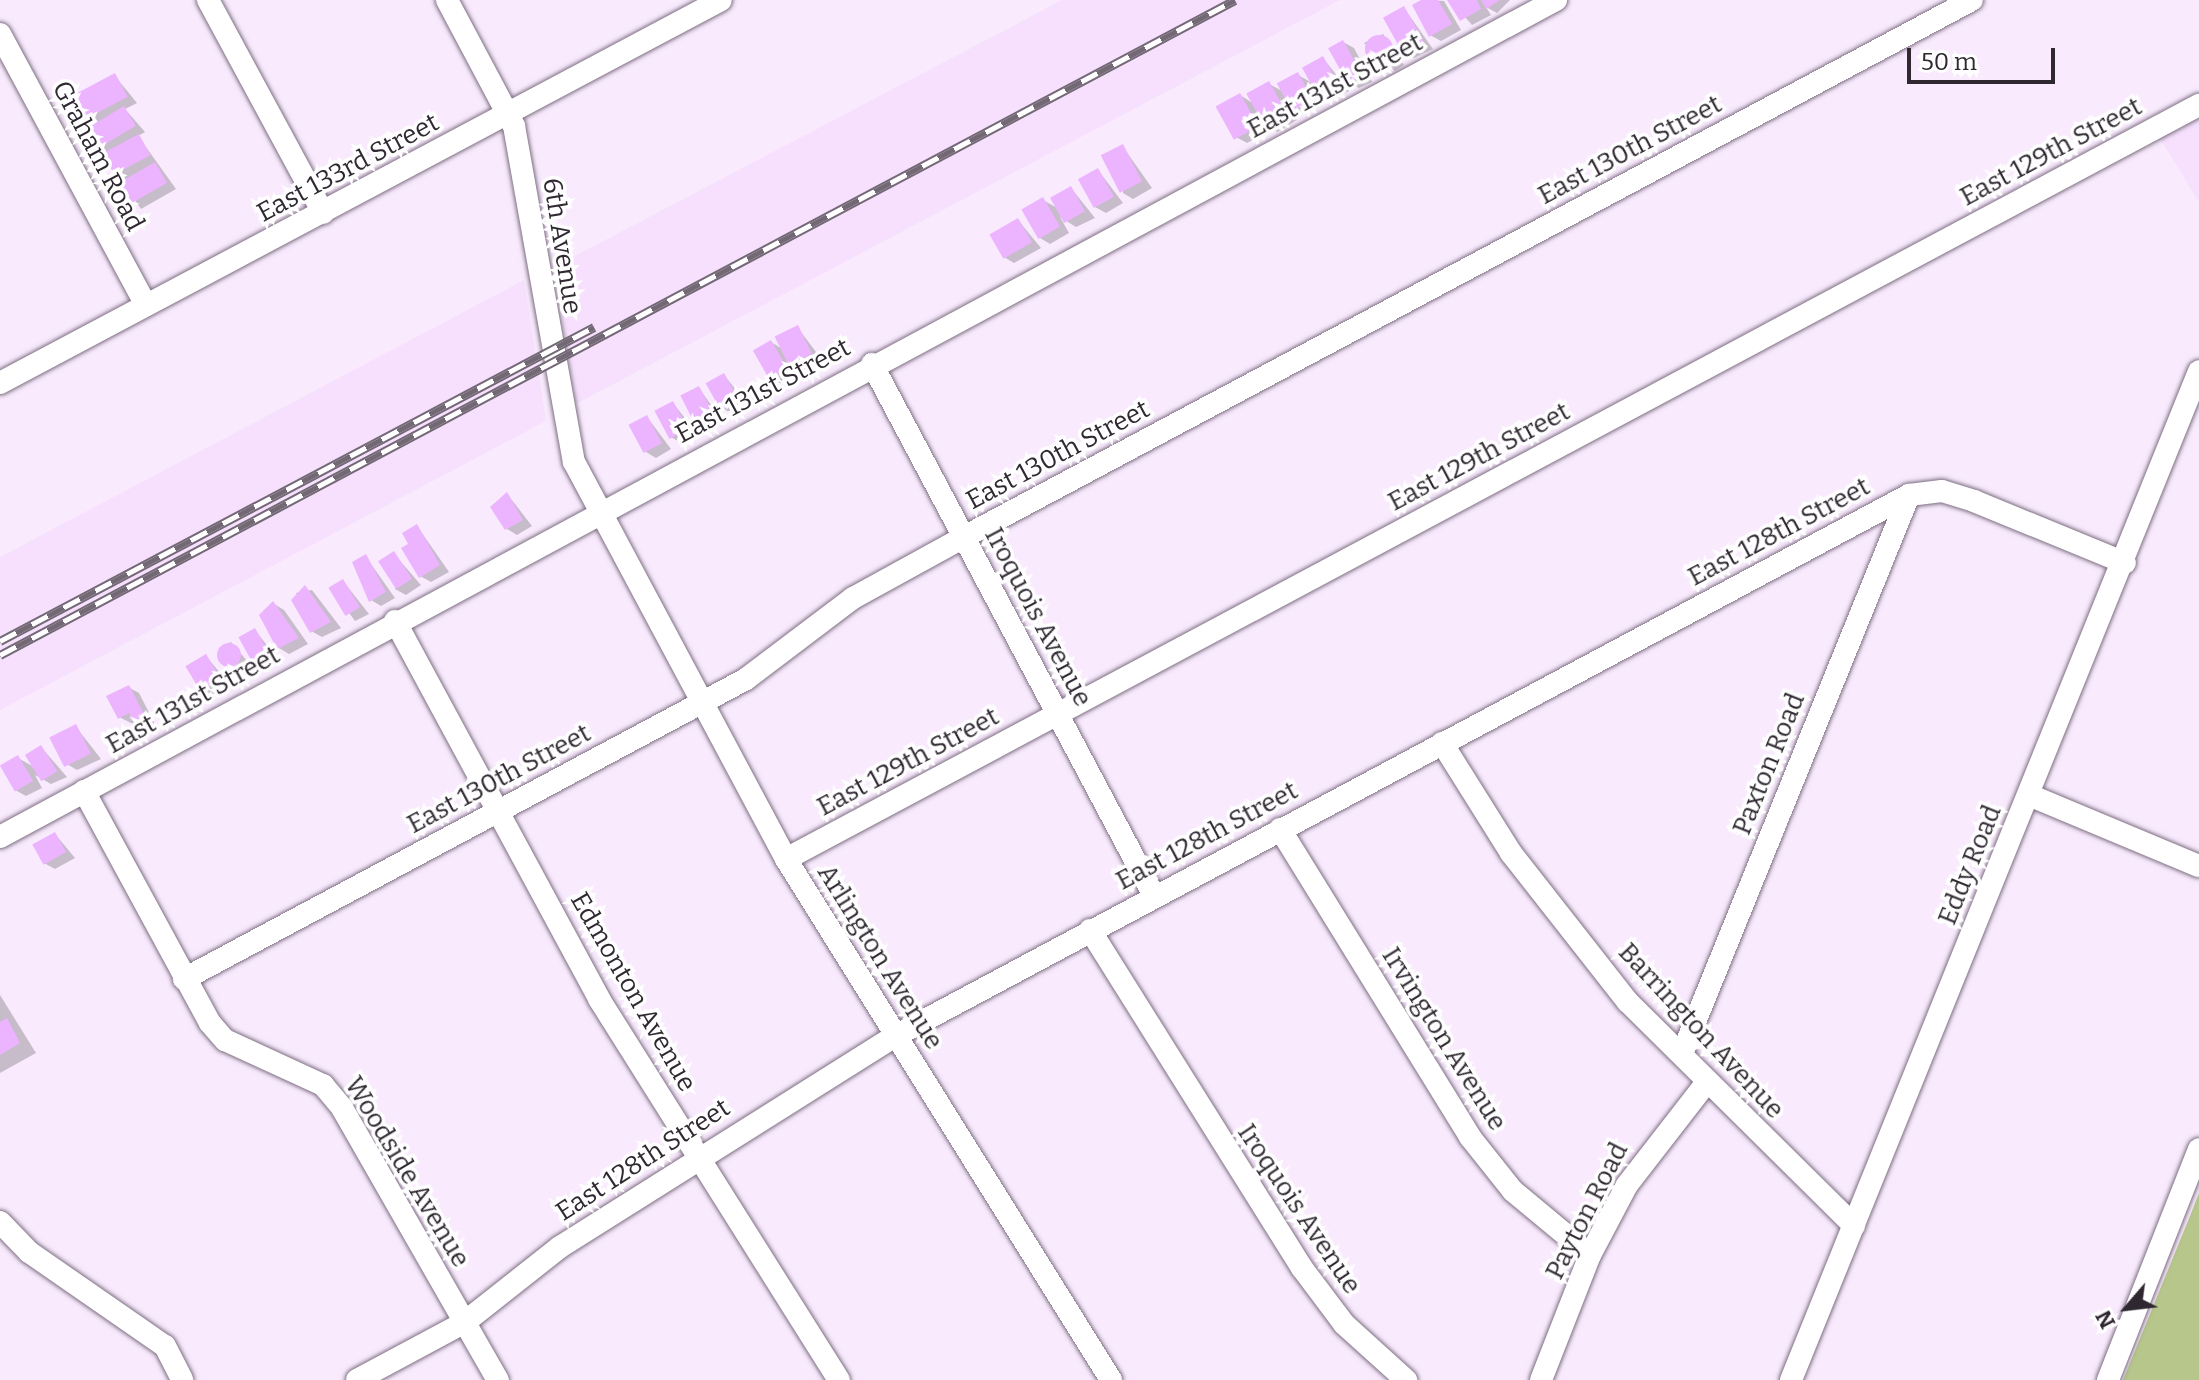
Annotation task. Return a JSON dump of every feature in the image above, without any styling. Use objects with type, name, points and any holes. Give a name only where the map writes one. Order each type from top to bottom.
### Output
[{"type":"street","points":[[208,0],[323,213]]},
{"type":"street","name":"6th Avenue","points":[[447,0],[510,114],[562,424],[598,510]]},
{"type":"street","name":"East 131st Street","points":[[0,837],[598,510],[1556,0]]},
{"type":"street","name":"East 130th Street","points":[[184,979],[746,679],[853,598],[964,537],[1972,0]]},
{"type":"street","name":"East 133rd Street","points":[[0,383],[510,114],[711,2]]},
{"type":"street","name":"Graham Road","points":[[0,34],[146,305]]},
{"type":"street","name":"East 129th Street","points":[[786,859],[2199,105]]},
{"type":"street","name":"Iroquois Avenue","points":[[872,364],[1154,896]]},
{"type":"street","name":"Eddy Road","points":[[1791,1380],[2125,563],[2199,371]]},
{"type":"street","name":"East 128th Street","points":[[357,1380],[465,1322],[560,1247],[698,1156],[895,1036],[1909,495],[1942,491],[1974,501],[2125,563]]},
{"type":"street","name":"Paxton Road","points":[[1682,1054],[1909,495]]},
{"type":"street","name":"Arlington Avenue","points":[[598,510],[786,859],[1111,1380]]},
{"type":"street","name":"Edmonton Avenue","points":[[395,621],[599,999],[839,1380]]},
{"type":"street","name":"Barrington Avenue","points":[[1442,743],[1511,853],[1628,1002],[1682,1054],[1706,1083],[1854,1226]]},
{"type":"street","name":"Woodside Avenue","points":[[84,791],[184,979],[225,1040],[299,1070],[342,1108],[498,1380]]},
{"type":"street","points":[[2029,795],[2199,866]]},
{"type":"street","name":"Irvington Avenue","points":[[1280,829],[1470,1137],[1513,1191],[1590,1255]]},
{"type":"street","name":"Iroquois Avenue","points":[[1090,930],[1302,1268],[1344,1324],[1406,1380]]},
{"type":"street","name":"Payton Road","points":[[1541,1380],[1590,1255],[1663,1130],[1706,1083]]},
{"type":"street","points":[[2108,1380],[2199,1149]]},
{"type":"street","points":[[0,1222],[29,1252],[165,1346],[182,1380]]},
{"type":"shaded area","points":[[1062,0],[1340,0],[576,404],[554,267]]},
{"type":"shaded area","points":[[2199,105],[2199,202],[2154,129]]},
{"type":"shaded area","points":[[524,280],[546,421],[0,710],[0,557]]},
{"type":"green space","points":[[2199,1193],[2199,1380],[2123,1380],[2190,1216]]},
{"type":"building","points":[[1421,0],[1438,0],[1452,24],[1429,37],[1412,5]]},
{"type":"building","points":[[1447,0],[1477,0],[1481,9],[1460,21]]},
{"type":"building","points":[[1481,0],[1500,0],[1486,9]]},
{"type":"building","points":[[1404,6],[1424,42],[1403,53],[1383,18]]},
{"type":"building","points":[[1379,35],[1389,39],[1393,49],[1389,59],[1379,63],[1369,59],[1365,49],[1369,39]]},
{"type":"building","points":[[1343,40],[1363,76],[1348,84],[1328,48]]},
{"type":"building","points":[[1323,56],[1339,85],[1318,96],[1302,68]]},
{"type":"building","points":[[1298,72],[1313,100],[1292,112],[1277,83]]},
{"type":"building","points":[[115,73],[128,97],[85,119],[73,96]]},
{"type":"building","points":[[1269,81],[1287,114],[1265,127],[1246,94]]},
{"type":"building","points":[[1240,93],[1258,126],[1234,140],[1216,107]]},
{"type":"building","points":[[124,106],[136,126],[99,148],[87,128]]},
{"type":"building","points":[[139,134],[150,155],[114,174],[103,153]]},
{"type":"building","points":[[1123,144],[1142,181],[1120,193],[1101,155]]},
{"type":"building","points":[[155,162],[167,183],[130,204],[118,184]]},
{"type":"building","points":[[1098,168],[1114,197],[1094,208],[1078,179]]},
{"type":"building","points":[[1071,186],[1085,211],[1064,223],[1050,198]]},
{"type":"building","points":[[1043,197],[1060,226],[1038,239],[1021,210]]},
{"type":"building","points":[[1018,218],[1032,242],[1003,259],[989,234]]},
{"type":"building","points":[[798,325],[812,354],[789,365],[775,336]]},
{"type":"building","points":[[771,340],[787,368],[769,378],[753,350]]},
{"type":"building","points":[[724,373],[739,400],[721,410],[706,383]]},
{"type":"building","points":[[699,386],[714,416],[696,426],[680,396]]},
{"type":"building","points":[[673,401],[688,429],[669,439],[654,411]]},
{"type":"building","points":[[647,415],[662,443],[643,453],[628,425]]},
{"type":"building","points":[[507,492],[523,520],[505,530],[490,507]]},
{"type":"building","points":[[417,524],[440,565],[419,578],[401,548],[408,544],[402,533]]},
{"type":"building","points":[[394,551],[412,579],[396,589],[378,561]]},
{"type":"building","points":[[366,554],[386,592],[369,602],[352,562]]},
{"type":"building","points":[[343,579],[360,607],[345,616],[328,588]]},
{"type":"building","points":[[305,585],[331,622],[310,633],[291,600]]},
{"type":"building","points":[[273,601],[299,638],[277,649],[259,615]]},
{"type":"building","points":[[255,628],[270,655],[253,664],[238,637]]},
{"type":"building","points":[[229,643],[238,646],[241,655],[238,664],[229,667],[220,664],[217,655],[220,646]]},
{"type":"building","points":[[206,654],[221,679],[200,691],[185,666]]},
{"type":"building","points":[[129,685],[148,722],[137,728],[129,713],[118,719],[106,696]]},
{"type":"building","points":[[76,724],[91,753],[64,767],[49,738]]},
{"type":"building","points":[[41,745],[57,771],[41,781],[25,755]]},
{"type":"building","points":[[18,755],[33,781],[15,791],[0,765]]},
{"type":"building","points":[[55,832],[66,852],[43,865],[32,845]]},
{"type":"building","points":[[7,1018],[20,1043],[0,1055],[0,1022]]},
{"type":"railway","points":[[0,655],[1235,0]]},
{"type":"railway","points":[[0,641],[594,327]]}]
